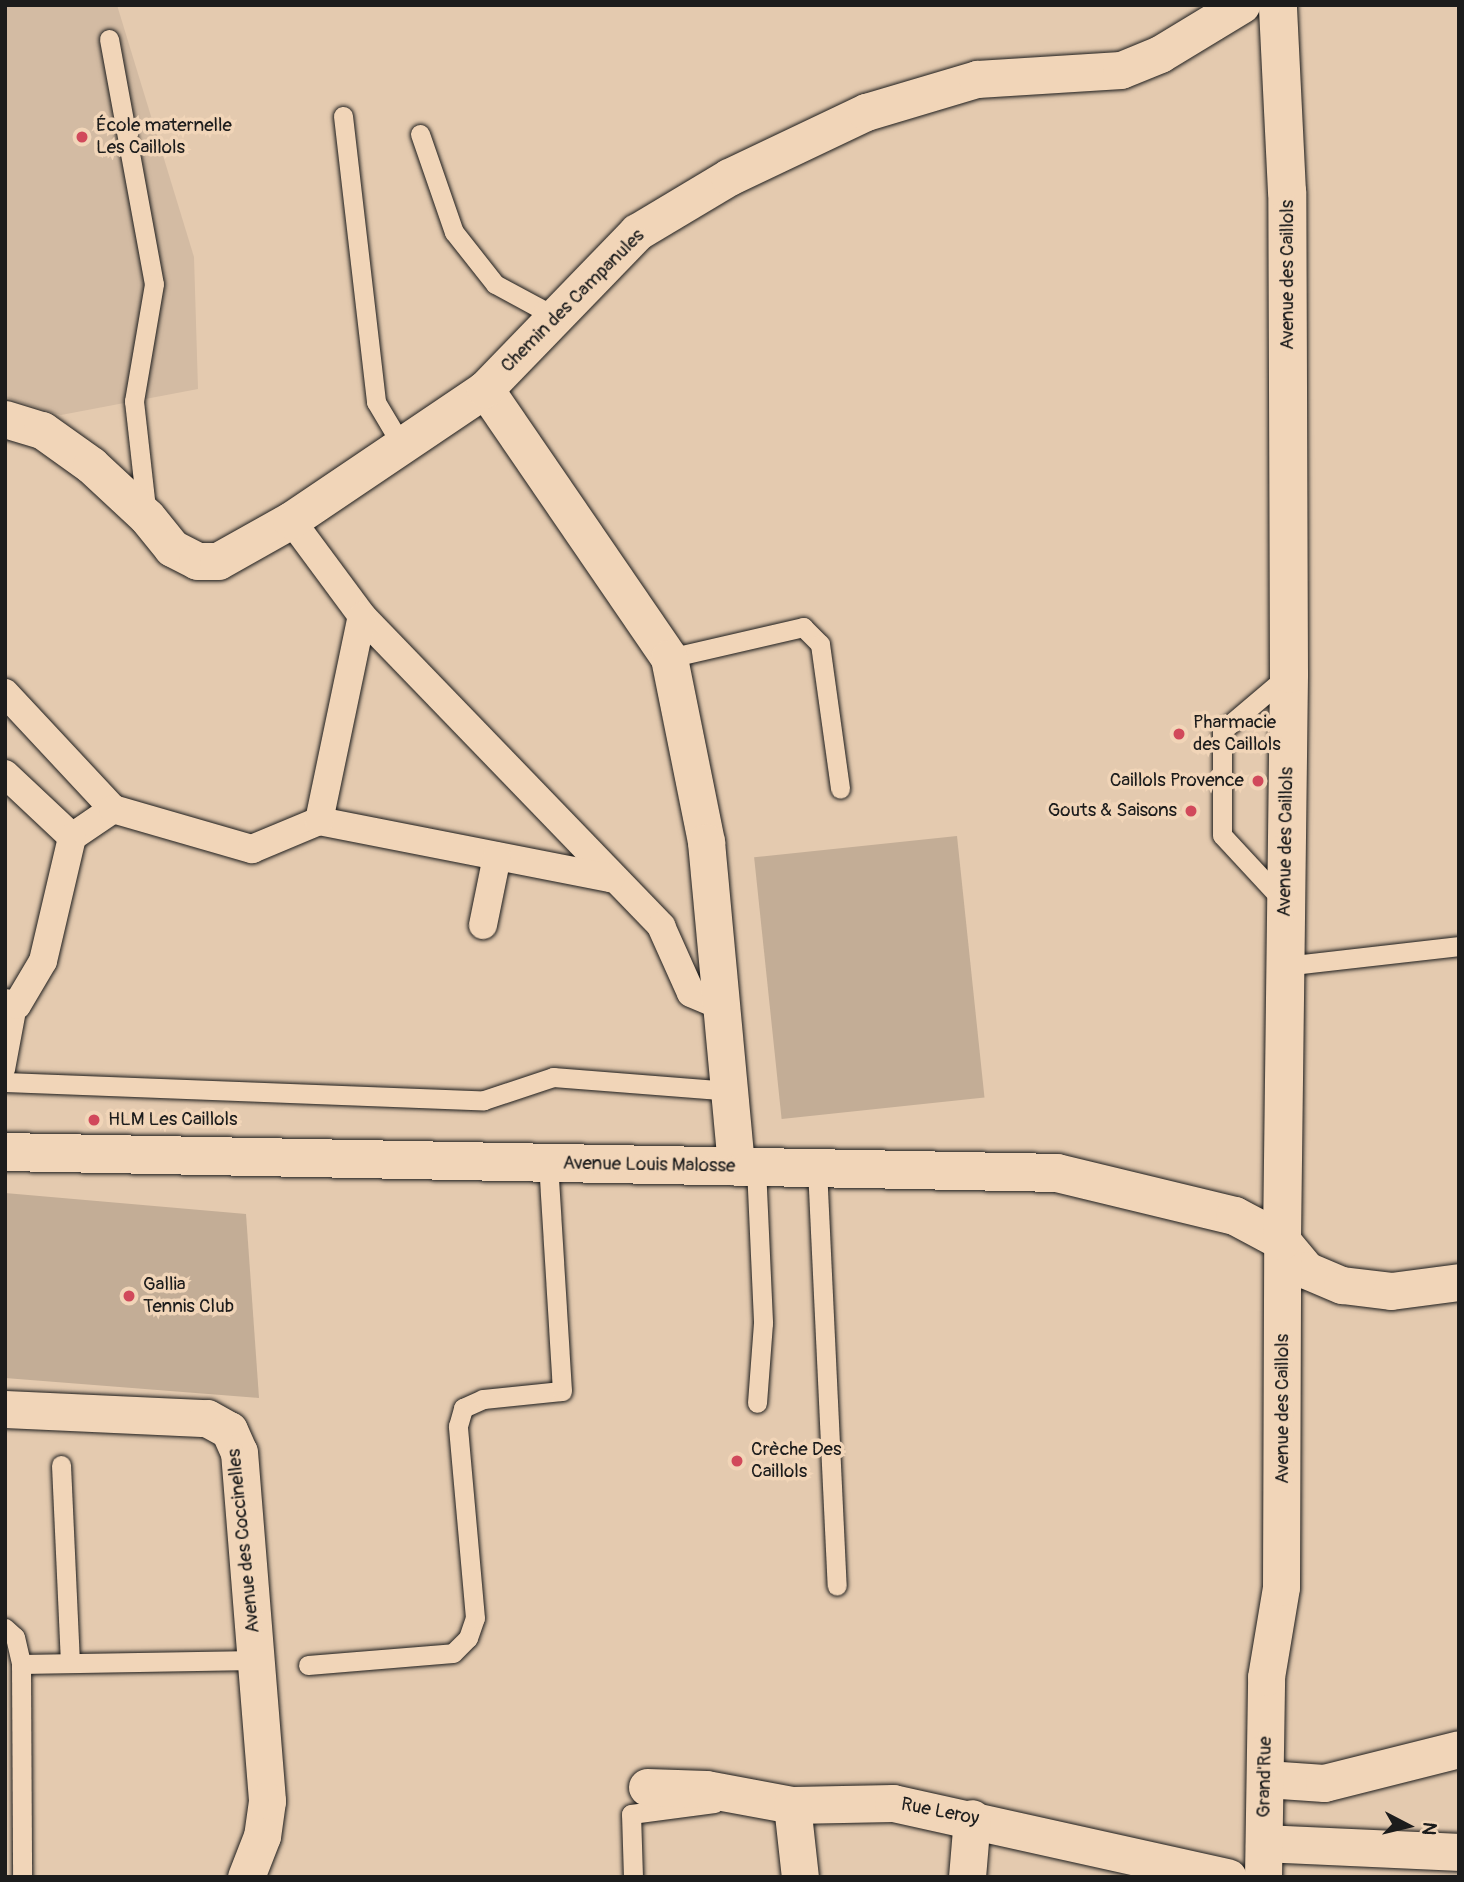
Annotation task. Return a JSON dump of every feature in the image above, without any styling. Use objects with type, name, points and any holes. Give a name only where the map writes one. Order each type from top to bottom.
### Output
[{"type":"street","name":"Chemin des Campanules","points":[[5,419],[42,430],[91,465],[147,517],[172,548],[208,561],[218,561],[291,520],[485,389],[637,232],[729,177],[866,112],[977,79],[1121,69],[1160,54],[1241,5]]},
{"type":"street","name":"Avenue des Caillols","points":[[1266,1677],[1281,1587],[1284,966],[1289,674],[1287,192],[1278,5]]},
{"type":"street","points":[[485,389],[669,658],[706,842],[729,1091],[746,1167]]},
{"type":"street","points":[[291,520],[362,616],[610,878],[661,926],[691,993],[721,1006]]},
{"type":"street","points":[[319,821],[362,616]]},
{"type":"street","points":[[5,692],[113,809],[252,849],[319,821],[610,878]]},
{"type":"street","points":[[5,774],[72,837]]},
{"type":"street","points":[[11,1004],[43,961],[72,837],[113,809]]},
{"type":"street","points":[[484,925],[497,856]]},
{"type":"street","name":"Avenue Louis Malosse","points":[[5,1152],[1057,1173],[1235,1216],[1282,1241]]},
{"type":"street","points":[[1282,1241],[1306,1270],[1342,1284],[1391,1292],[1459,1282]]},
{"type":"street","name":"Avenue des Coccinelles","points":[[5,1409],[206,1418],[229,1430],[239,1452],[267,1801],[261,1836],[246,1877]]},
{"type":"street","name":"Grand'Rue","points":[[1263,1860],[1266,1677]]},
{"type":"street","points":[[1266,1779],[1324,1783],[1459,1749]]},
{"type":"street","name":"Rue Leroy","points":[[647,1787],[706,1789],[792,1805],[893,1803],[972,1818],[1183,1871],[1228,1877]]},
{"type":"street","points":[[792,1805],[800,1877]]},
{"type":"street","points":[[967,1877],[972,1818]]},
{"type":"street","points":[[1263,1860],[1459,1852]]},
{"type":"lane","points":[[109,39],[153,284],[134,401],[147,517]]},
{"type":"lane","points":[[343,116],[376,402],[401,444]]},
{"type":"lane","points":[[421,134],[454,232],[495,284],[543,310],[561,312]]},
{"type":"lane","points":[[669,658],[803,627],[820,644],[840,789]]},
{"type":"lane","points":[[1285,902],[1222,835],[1222,731],[1289,674]]},
{"type":"lane","points":[[1284,966],[1459,946]]},
{"type":"lane","points":[[5,1069],[11,1004]]},
{"type":"lane","points":[[5,1082],[484,1100],[552,1077],[729,1091]]},
{"type":"lane","points":[[308,1665],[453,1653],[468,1638],[475,1618],[458,1426],[463,1408],[483,1399],[562,1391],[548,1164]]},
{"type":"lane","points":[[746,1167],[763,1323],[757,1403]]},
{"type":"lane","points":[[817,1168],[837,1586]]},
{"type":"lane","points":[[61,1465],[70,1662]]},
{"type":"lane","points":[[5,1628],[15,1637],[21,1664],[22,1877]]},
{"type":"lane","points":[[21,1664],[256,1660]]},
{"type":"lane","points":[[633,1877],[631,1814],[707,1805],[737,1795]]},
{"type":"shaded area","name":"École maternelle Les Caillols","points":[[5,5],[117,5],[194,257],[198,389],[61,415],[5,397]]},
{"type":"shaded area","points":[[957,836],[984,1098],[782,1119],[754,857]]},
{"type":"shaded area","name":"Gallia Tennis Club","points":[[5,1193],[246,1214],[259,1398],[5,1378]]},
{"type":"place","name":"École maternelle Les Caillols","points":[[82,137]]},
{"type":"place","name":"Pharmacie des Caillols","points":[[1179,734]]},
{"type":"place","name":"Caillols Provence","points":[[1258,781]]},
{"type":"place","name":"Gouts & Saisons","points":[[1191,811]]},
{"type":"place","name":"HLM Les Caillols","points":[[94,1120]]},
{"type":"place","name":"Gallia Tennis Club","points":[[129,1296]]},
{"type":"place","name":"Crèche Des Caillols","points":[[737,1461]]}]
